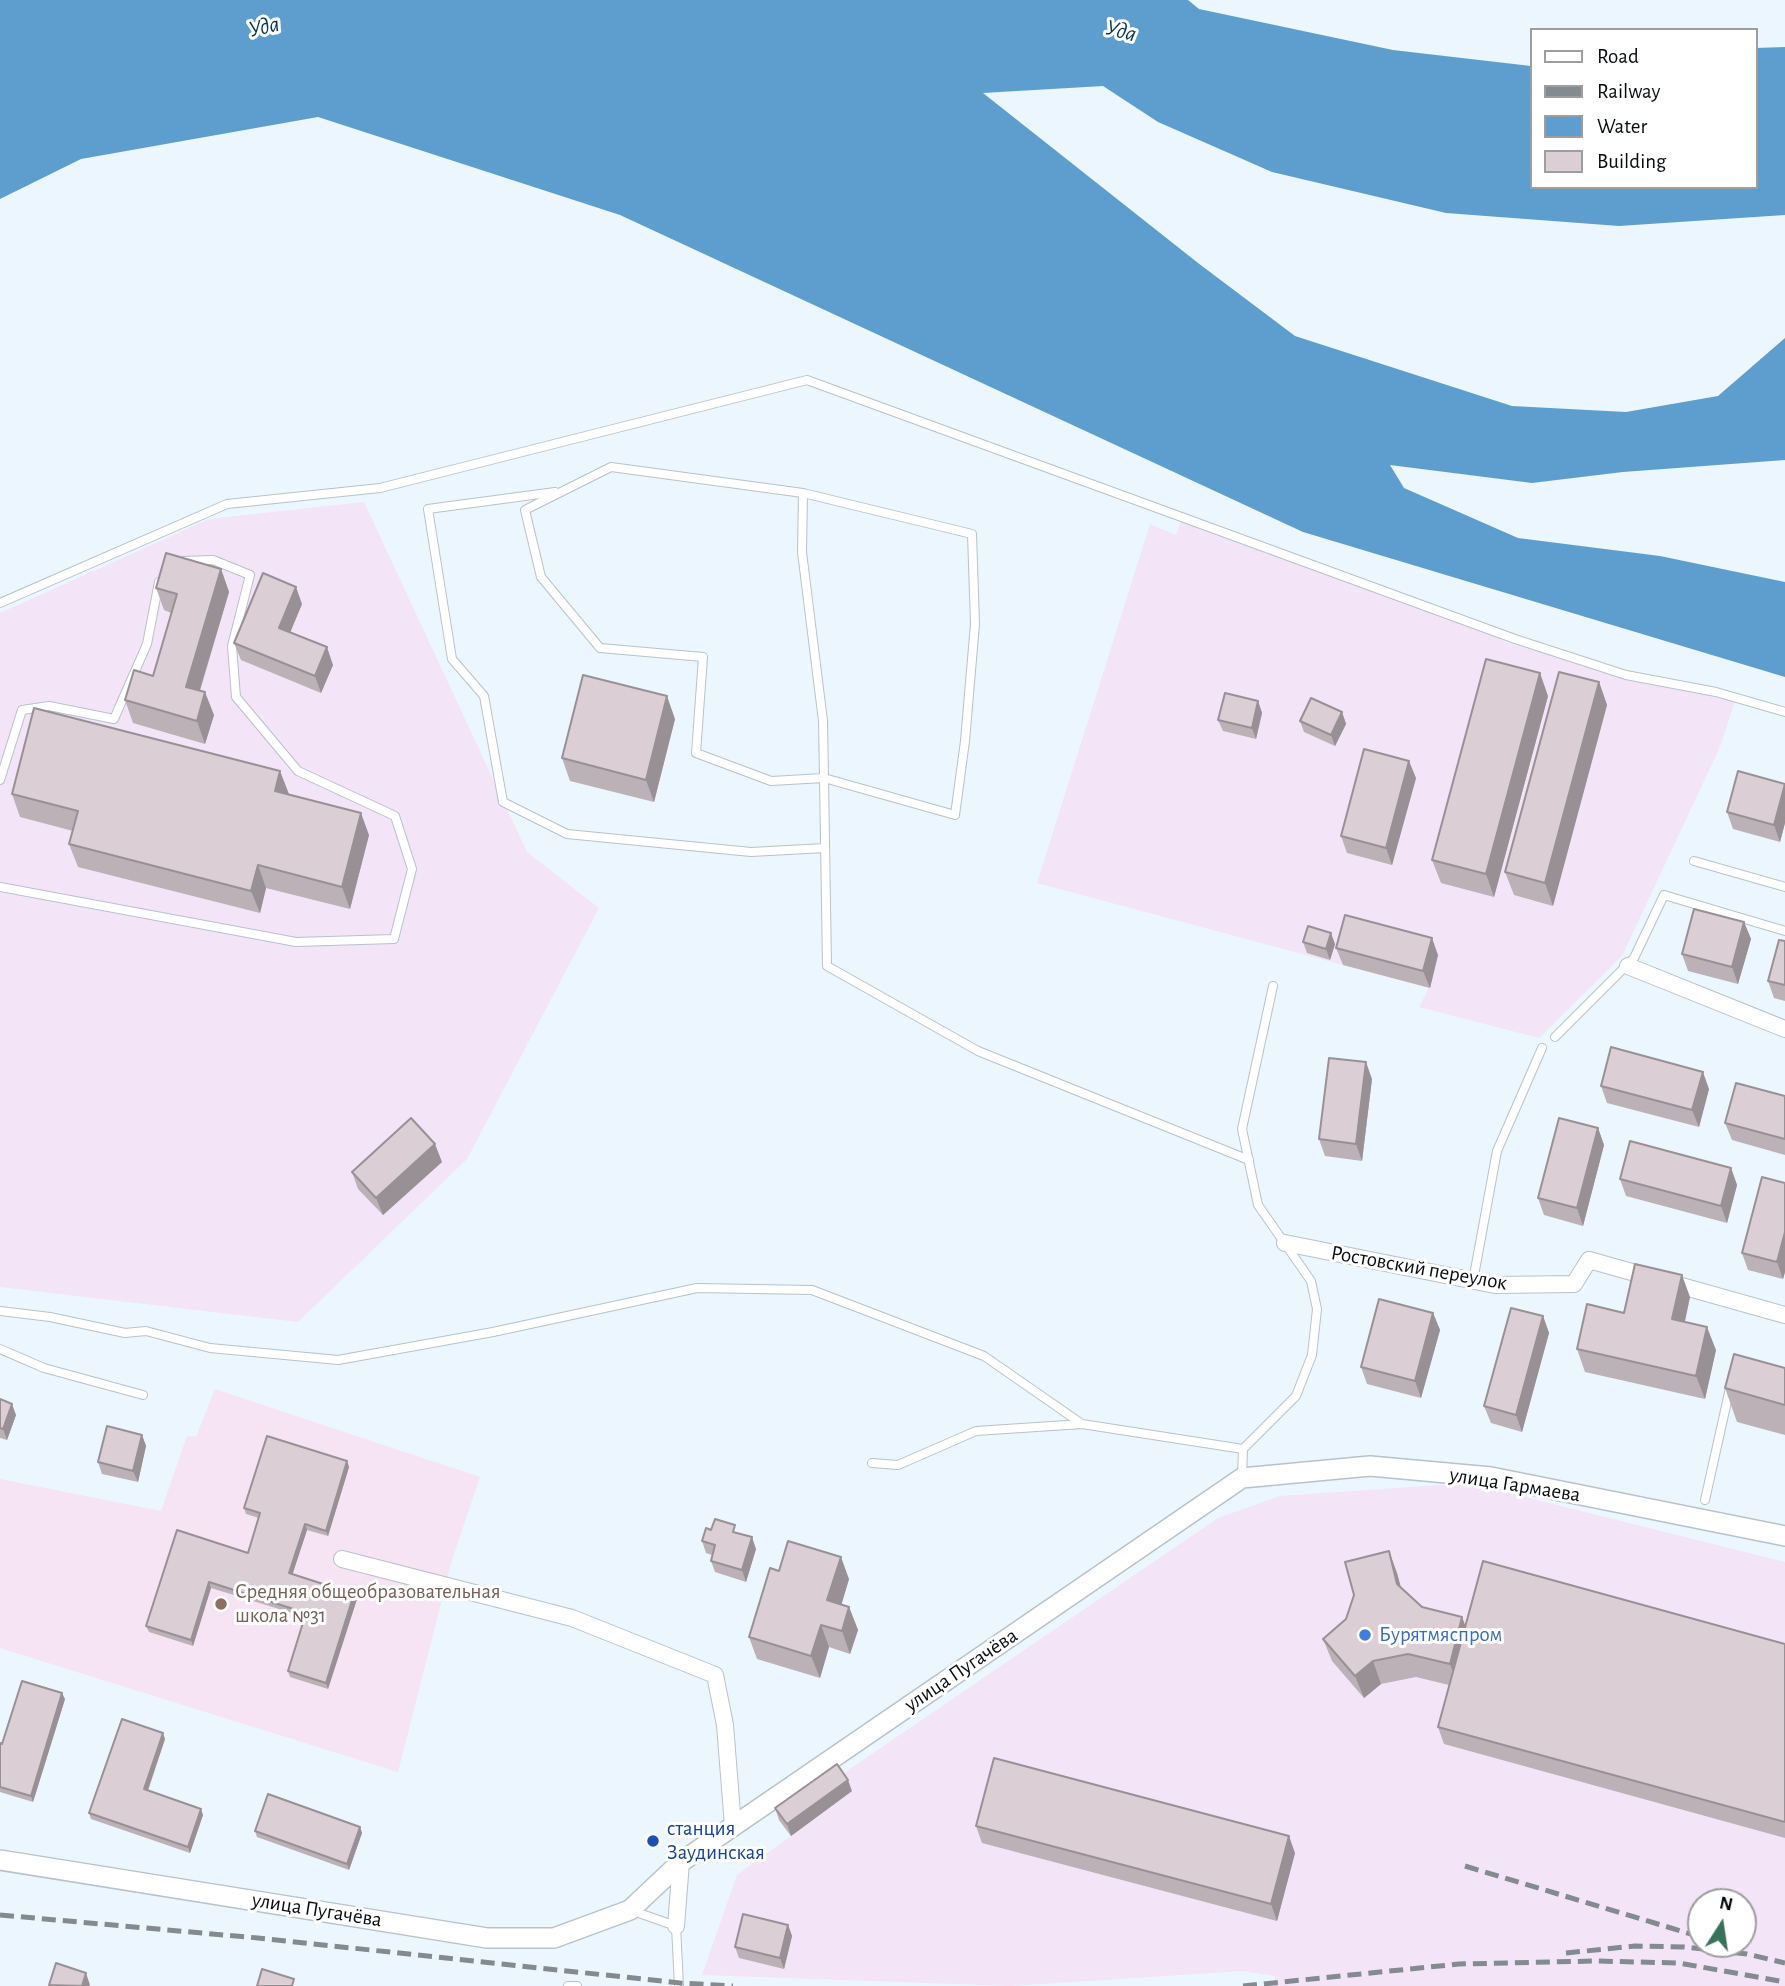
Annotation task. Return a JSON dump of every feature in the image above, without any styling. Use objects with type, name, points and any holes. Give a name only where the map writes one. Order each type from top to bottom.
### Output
[{"type":"street","points":[[1628,966],[1785,1029]]},
{"type":"street","name":"Ростовский переулок","points":[[1285,1243],[1495,1285],[1574,1284],[1589,1260],[1785,1315]]},
{"type":"street","name":"улица Гармаева","points":[[1242,1478],[1370,1466],[1491,1477],[1785,1536]]},
{"type":"street","name":"улица Пугачёва","points":[[0,1860],[487,1938],[554,1938],[630,1910],[681,1862],[1242,1478]]},
{"type":"street","points":[[342,1559],[572,1618],[715,1675],[725,1724],[733,1826]]},
{"type":"street","points":[[676,1926],[681,1862]]},
{"type":"lane","points":[[0,603],[227,504],[380,488],[807,380],[1515,639],[1626,675],[1716,692],[1785,712]]},
{"type":"lane","points":[[611,467],[803,493],[972,534],[975,624],[955,816],[824,778],[771,781],[696,753],[703,657],[600,648],[541,577],[525,510],[611,467]]},
{"type":"lane","points":[[562,491],[428,509],[452,659],[484,696],[503,802],[567,834],[751,852],[825,848]]},
{"type":"lane","points":[[803,493],[802,552],[823,721],[827,967],[978,1051],[1249,1160]]},
{"type":"lane","points":[[0,887],[296,942],[394,939],[412,869],[395,816],[298,771],[236,697],[232,646],[250,575],[213,560],[177,562]]},
{"type":"lane","points":[[0,780],[22,710],[49,706],[114,719],[147,644],[158,583],[164,576]]},
{"type":"lane","points":[[1694,862],[1785,887]]},
{"type":"lane","points":[[1555,1037],[1628,966],[1664,895],[1785,931]]},
{"type":"lane","points":[[1242,1478],[1243,1449],[1296,1396],[1312,1354],[1317,1309],[1311,1282],[1258,1205],[1242,1129],[1273,986]]},
{"type":"lane","points":[[1473,1281],[1497,1151],[1542,1048]]},
{"type":"lane","points":[[0,1311],[125,1333],[146,1331],[210,1348],[338,1360],[493,1332],[697,1288],[812,1290],[984,1356],[1082,1424]]},
{"type":"lane","points":[[0,1349],[44,1368],[143,1395]]},
{"type":"lane","points":[[1705,1500],[1733,1374]]},
{"type":"lane","points":[[872,1463],[898,1465],[976,1431],[1082,1424],[1243,1449]]},
{"type":"lane","points":[[630,1910],[676,1926],[679,1986]]},
{"type":"lane","points":[[568,1986],[577,1986]]},
{"type":"shaded area","points":[[364,502],[527,852],[599,908],[467,1159],[298,1322],[0,1287],[0,613],[209,519]]},
{"type":"shaded area","points":[[1182,519],[1438,608],[1505,642],[1640,682],[1735,701],[1720,747],[1622,956],[1539,1038],[1419,1007],[1429,988],[1037,883],[1150,524],[1176,535]]},
{"type":"shaded area","name":"Средняя общеобразовательная школа №31","points":[[215,1389],[480,1477],[452,1560],[398,1772],[0,1648],[0,1479],[161,1511],[187,1436],[196,1437]]},
{"type":"shaded area","name":"Бурятмяспром","points":[[1469,1483],[1785,1562],[1785,1986],[1274,1986],[1275,1976],[1243,1971],[1011,1986],[702,1975],[737,1875],[791,1836],[779,1820],[1218,1518],[1280,1496]]},
{"type":"water","name":"Уда","points":[[0,0],[1188,0],[1199,9],[1393,50],[1530,66],[1530,189],[1757,189],[1757,48],[1785,47],[1785,215],[1619,226],[1446,213],[1272,172],[1158,122],[1103,86],[983,93],[1295,336],[1512,406],[1626,412],[1718,396],[1785,338],[1785,460],[1623,472],[1532,483],[1390,465],[1404,488],[1518,538],[1660,556],[1785,582],[1785,677],[1303,532],[620,215],[318,117],[81,159],[0,199]]},
{"type":"building","points":[[166,553],[221,569],[186,687],[205,692],[197,721],[125,700],[134,670],[153,676],[177,594],[156,588]]},
{"type":"building","points":[[263,573],[296,587],[279,628],[327,647],[315,676],[234,643]]},
{"type":"building","points":[[1486,659],[1540,673],[1486,874],[1432,860]]},
{"type":"building","points":[[1559,672],[1599,682],[1545,883],[1505,872]]},
{"type":"building","points":[[583,675],[667,696],[646,780],[562,758]]},
{"type":"building","points":[[1225,693],[1258,701],[1252,728],[1218,720]]},
{"type":"building","points":[[1311,698],[1342,712],[1331,735],[1300,721]]},
{"type":"building","points":[[34,708],[280,771],[275,791],[361,813],[342,887],[258,865],[251,891],[69,844],[78,811],[12,794]]},
{"type":"building","points":[[1364,749],[1409,761],[1386,848],[1341,836]]},
{"type":"building","points":[[1738,771],[1785,784],[1774,825],[1727,812]]},
{"type":"building","points":[[1694,909],[1744,922],[1732,967],[1682,954]]},
{"type":"building","points":[[1345,915],[1432,938],[1423,971],[1336,948]]},
{"type":"building","points":[[1308,926],[1331,933],[1326,949],[1303,942]]},
{"type":"building","points":[[1779,940],[1785,941],[1785,985],[1768,981]]},
{"type":"building","points":[[1611,1047],[1703,1072],[1692,1110],[1601,1086]]},
{"type":"building","points":[[1329,1058],[1366,1062],[1356,1144],[1319,1139]]},
{"type":"building","points":[[1736,1083],[1785,1096],[1785,1139],[1725,1123]]},
{"type":"building","points":[[411,1118],[435,1144],[376,1198],[352,1172]]},
{"type":"building","points":[[1559,1118],[1598,1128],[1577,1208],[1538,1198]]},
{"type":"building","points":[[1630,1141],[1731,1168],[1721,1206],[1620,1179]]},
{"type":"building","points":[[1762,1177],[1785,1183],[1785,1232],[1777,1262],[1742,1253]]},
{"type":"building","points":[[1635,1264],[1682,1275],[1672,1319],[1707,1327],[1696,1376],[1577,1349],[1587,1304],[1624,1313]]},
{"type":"building","points":[[1379,1299],[1433,1313],[1415,1381],[1361,1367]]},
{"type":"building","points":[[1511,1308],[1543,1316],[1516,1415],[1484,1406]]},
{"type":"building","points":[[1734,1354],[1785,1368],[1785,1405],[1725,1388]]},
{"type":"building","points":[[0,1399],[12,1404],[3,1429],[0,1428]]},
{"type":"building","points":[[107,1426],[142,1435],[133,1471],[98,1462]]},
{"type":"building","points":[[267,1436],[347,1461],[326,1531],[305,1524],[289,1573],[354,1594],[326,1683],[288,1671],[306,1613],[209,1582],[191,1640],[146,1626],[177,1530],[248,1553],[260,1513],[244,1508]]},
{"type":"building","points":[[715,1519],[735,1525],[733,1532],[752,1537],[742,1570],[711,1561],[715,1545],[702,1541],[706,1528],[711,1530]]},
{"type":"building","points":[[788,1541],[841,1557],[827,1600],[849,1607],[842,1631],[821,1625],[811,1656],[749,1637],[770,1568],[779,1571]]},
{"type":"building","points":[[1389,1551],[1397,1584],[1422,1607],[1462,1617],[1450,1664],[1408,1654],[1373,1661],[1355,1676],[1323,1639],[1346,1619],[1354,1595],[1345,1562]]},
{"type":"building","points":[[1483,1561],[1785,1644],[1785,1822],[1438,1727]]},
{"type":"building","points":[[22,1681],[62,1693],[31,1796],[0,1787],[0,1743],[2,1744]]},
{"type":"building","points":[[122,1719],[163,1733],[144,1789],[201,1809],[188,1847],[89,1813]]},
{"type":"building","points":[[994,1758],[1289,1836],[1271,1904],[976,1826]]},
{"type":"building","points":[[837,1764],[848,1780],[787,1824],[775,1808]]},
{"type":"building","points":[[268,1794],[360,1827],[347,1864],[255,1831]]},
{"type":"building","points":[[743,1914],[788,1925],[780,1958],[735,1947]]},
{"type":"building","points":[[56,1963],[86,1973],[82,1986],[49,1985]]},
{"type":"building","points":[[262,1969],[294,1979],[292,1986],[257,1986]]},
{"type":"railway","points":[[1465,1866],[1687,1933]]},
{"type":"railway","points":[[0,1915],[258,1938],[680,1983],[733,1986]]},
{"type":"railway","points":[[1566,1953],[1635,1946],[1684,1947],[1747,1954],[1785,1963]]},
{"type":"railway","points":[[1243,1986],[1459,1964],[1597,1961],[1679,1963],[1785,1982]]},
{"type":"place","name":"Средняя общеобразовательная школа №31","points":[[221,1604]]},
{"type":"place","name":"Бурятмяспром","points":[[1365,1635]]},
{"type":"place","name":"станция Заудинская","points":[[653,1841]]}]
